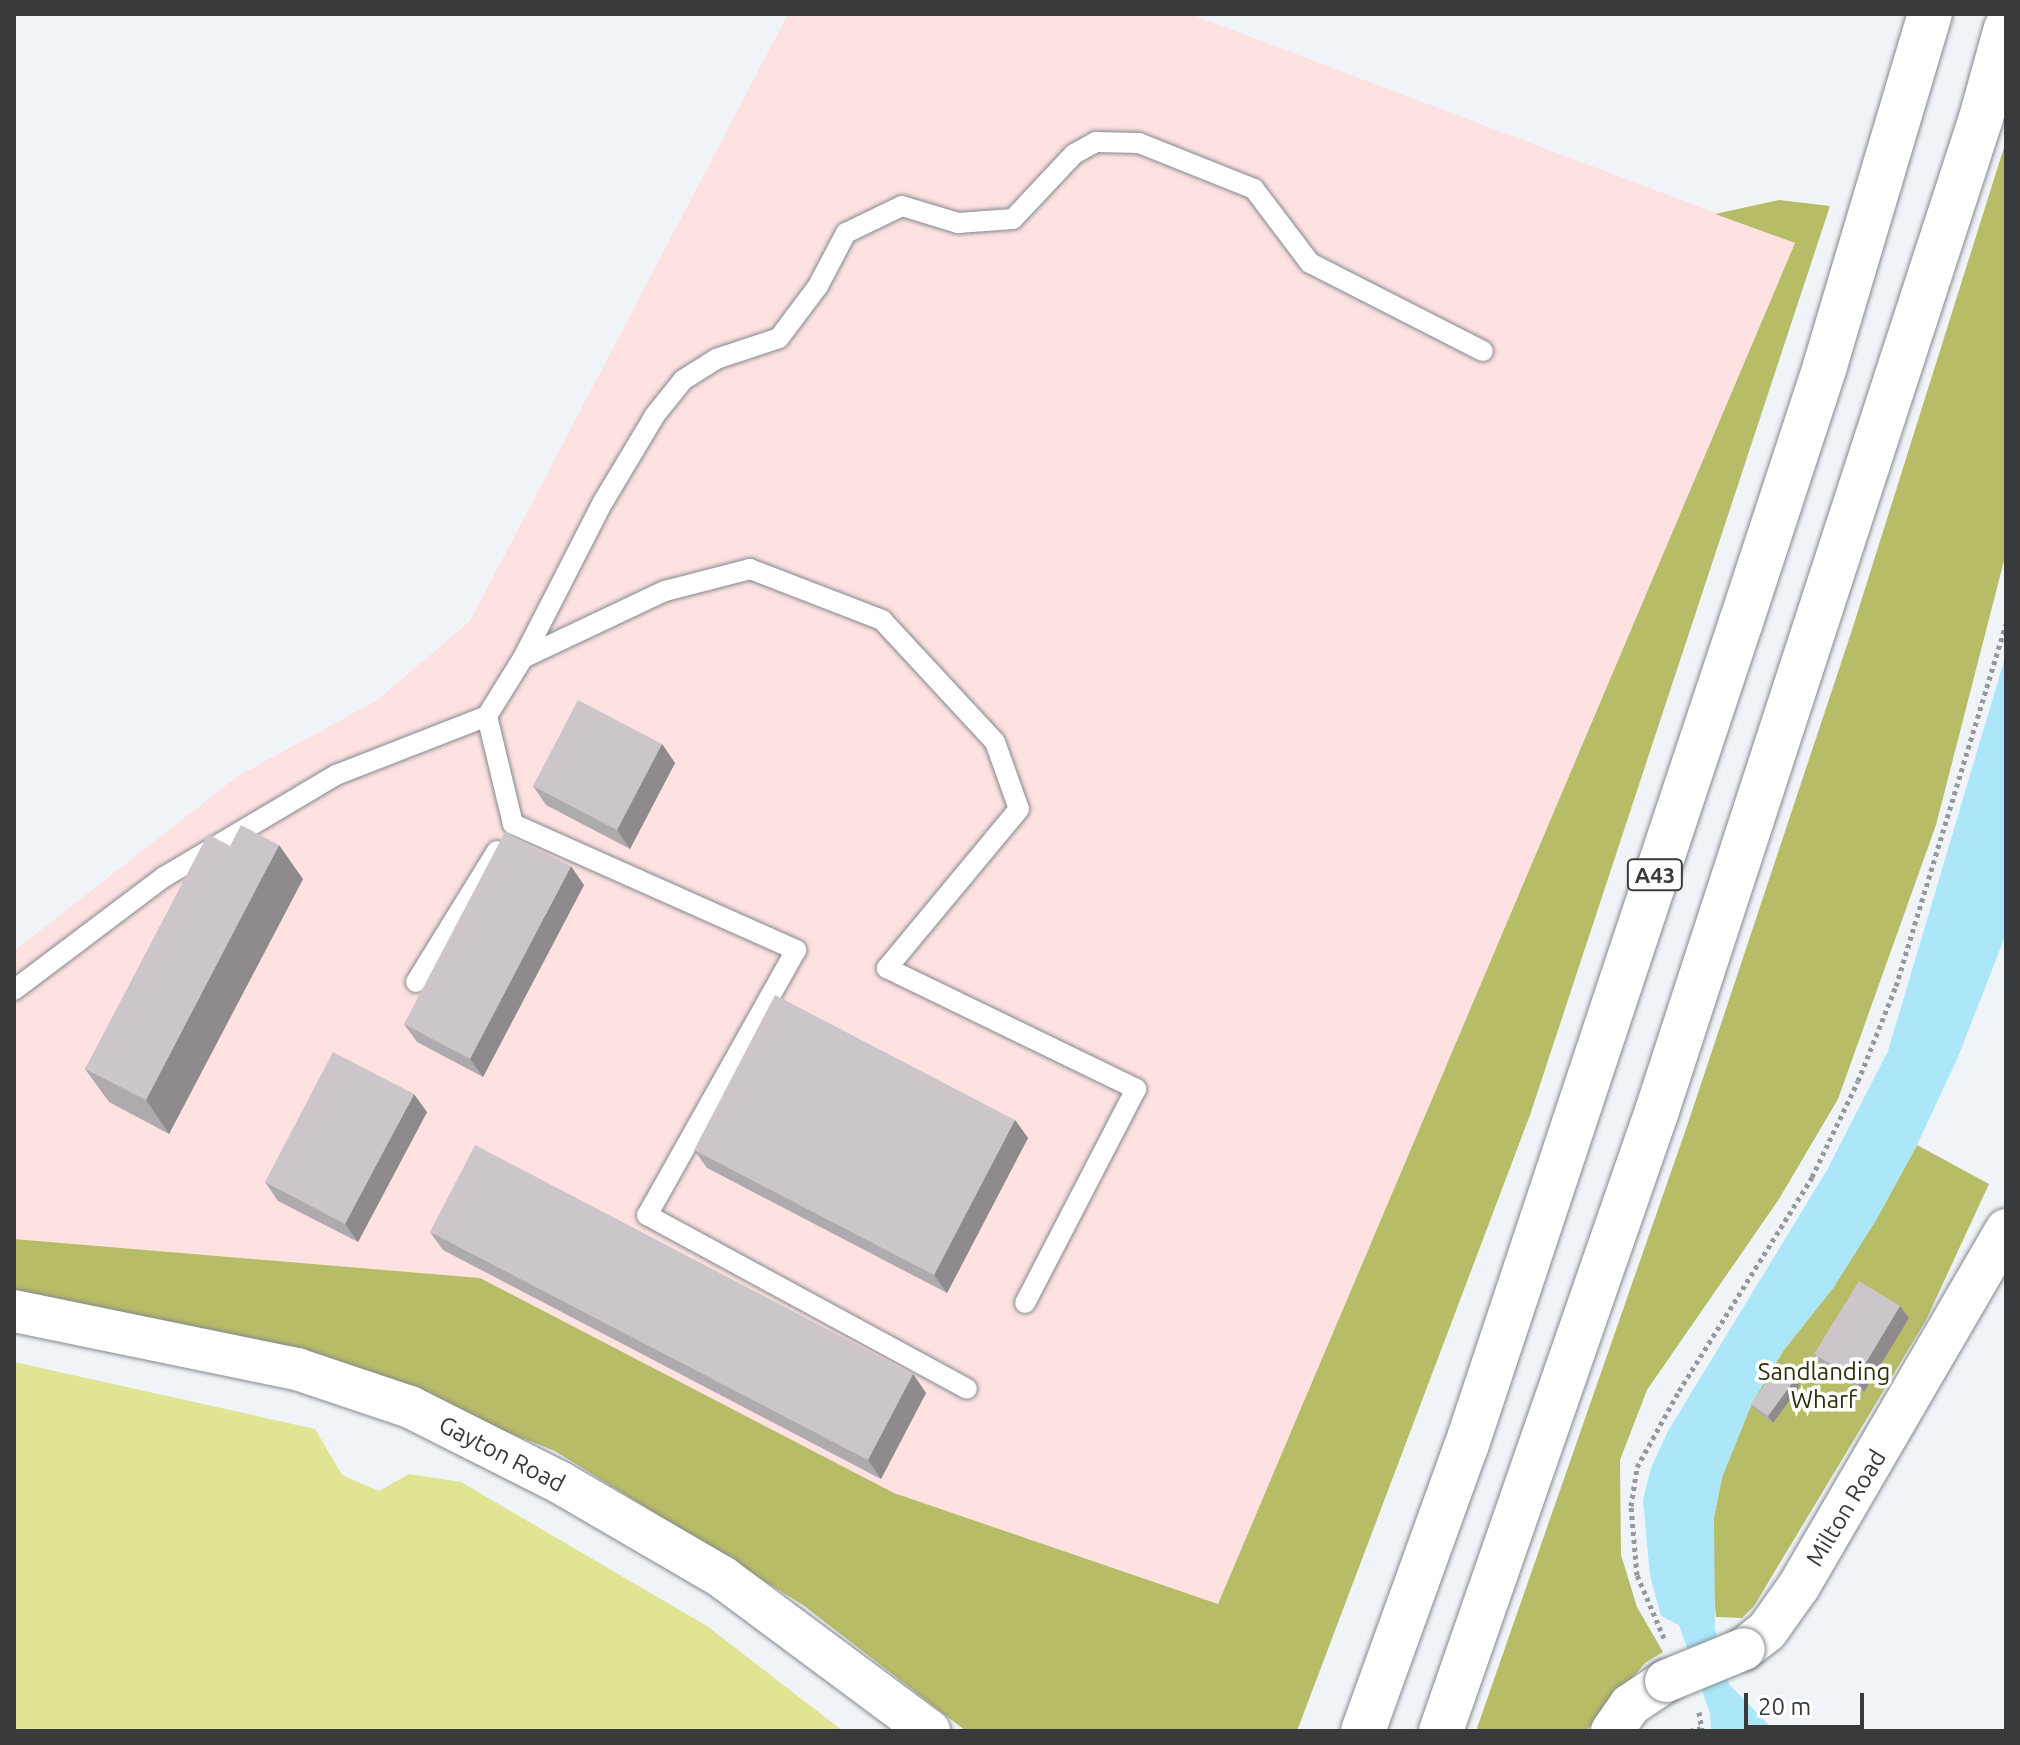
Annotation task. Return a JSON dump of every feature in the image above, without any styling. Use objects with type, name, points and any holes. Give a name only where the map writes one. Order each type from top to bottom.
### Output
[{"type":"highway","name":"A43","points":[[1363,1731],[1466,1447],[1741,622],[1825,366],[1930,14]]},
{"type":"highway","points":[[1441,1731],[1657,1111],[1976,133],[2006,28]]},
{"type":"street","name":"Milton Road","points":[[1677,1676],[1744,1649],[1767,1631],[1799,1586],[2006,1230]]},
{"type":"street","name":"Gayton Road","points":[[14,1311],[297,1369],[410,1407],[559,1482],[722,1577],[929,1731]]},
{"type":"street","points":[[1612,1731],[1630,1705],[1677,1676]]},
{"type":"lane","points":[[14,990],[164,877],[336,775],[487,716],[523,658],[603,502],[655,415],[683,380],[716,359],[779,338],[818,286],[846,233],[902,206],[958,223],[1013,219],[1074,154],[1096,142],[1139,143],[1254,189],[1310,263],[1483,351]]},
{"type":"lane","points":[[523,658],[665,591],[750,569],[882,620],[995,742],[1019,809],[887,968],[1136,1089],[1025,1303]]},
{"type":"lane","points":[[416,982],[513,824],[487,716]]},
{"type":"lane","points":[[513,824],[796,950],[647,1215],[967,1389]]},
{"type":"path","points":[[1690,1731],[1701,1729],[1637,1575],[1631,1506],[1637,1467],[1679,1391],[1812,1177],[1858,1081],[1896,986],[2006,624]]},
{"type":"shaded area","points":[[788,14],[1190,14],[1795,243],[1218,1604],[894,1493],[480,1278],[14,1239],[14,951],[238,776],[376,701],[470,621]]},
{"type":"green space","points":[[2006,141],[2006,553],[1936,825],[1838,1099],[1779,1199],[1647,1390],[1620,1460],[1621,1555],[1637,1607],[1663,1652],[1645,1663],[1586,1731],[1476,1731],[1686,1129],[1852,630]]},
{"type":"green space","points":[[1779,200],[1830,206],[1530,1115],[1297,1731],[966,1731],[803,1605],[555,1451],[327,1361],[14,1293],[14,1239],[480,1278],[894,1493],[1218,1604],[1795,243],[1715,214]]},
{"type":"green space","name":"Sandlanding Wharf","points":[[1917,1145],[1989,1184],[1926,1320],[1754,1606],[1742,1618],[1716,1617],[1712,1569],[1714,1517],[1722,1477],[1752,1403],[1783,1351],[1833,1288],[1876,1220]]},
{"type":"green space","points":[[14,1362],[315,1429],[342,1475],[379,1491],[409,1474],[461,1482],[707,1626],[843,1731],[14,1731]]},
{"type":"water","points":[[2006,654],[2006,934],[1958,1057],[1917,1145],[1876,1220],[1833,1288],[1783,1351],[1752,1403],[1722,1477],[1714,1517],[1715,1630],[1729,1684],[1771,1731],[1711,1731],[1710,1713],[1679,1625],[1661,1616],[1650,1576],[1643,1500],[1651,1468],[1668,1431],[1827,1170],[1888,1051]]},
{"type":"building","points":[[578,700],[662,744],[617,830],[533,786]]},
{"type":"building","points":[[241,825],[279,845],[146,1100],[85,1069],[208,834],[230,846]]},
{"type":"building","points":[[505,832],[571,866],[470,1059],[404,1024]]},
{"type":"building","points":[[775,995],[1015,1120],[934,1275],[694,1150]]},
{"type":"building","points":[[333,1052],[414,1094],[345,1224],[265,1182]]},
{"type":"building","points":[[475,1145],[913,1374],[868,1460],[430,1232]]},
{"type":"building","points":[[1859,1281],[1900,1306],[1856,1379],[1814,1354]]},
{"type":"building","points":[[1778,1366],[1795,1379],[1768,1416],[1751,1404]]}]
